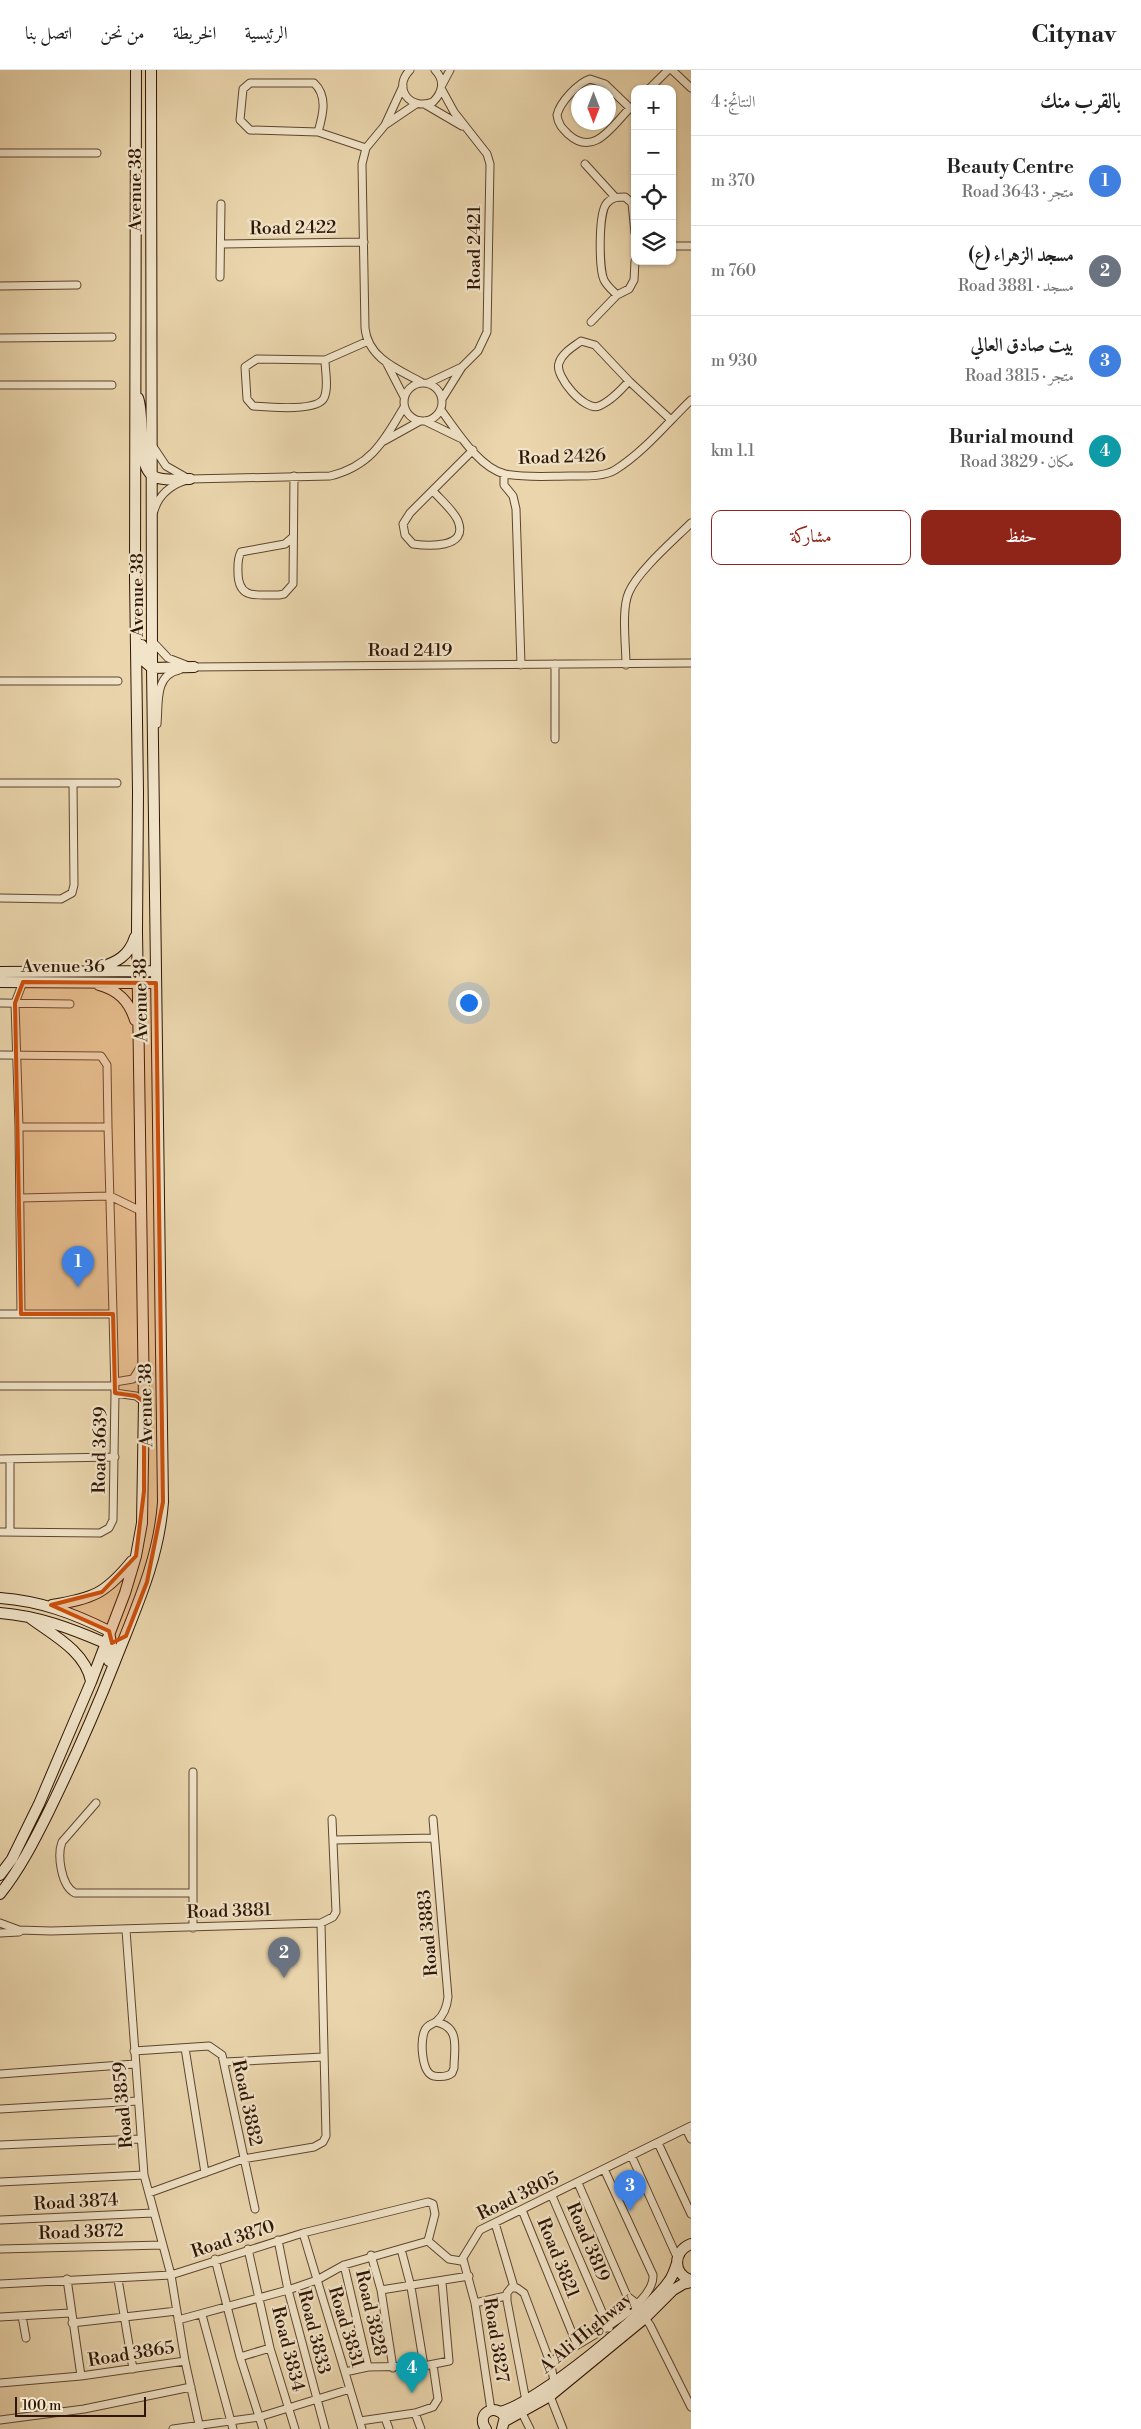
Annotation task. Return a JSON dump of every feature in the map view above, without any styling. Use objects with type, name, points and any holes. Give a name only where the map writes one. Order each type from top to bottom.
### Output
[{"type":"street","name":"Avenue 38","points":[[109,1631],[125,1593],[136,1556],[142,1523],[144,1491],[144,1360],[136,931],[138,792],[135,577],[136,70]]},
{"type":"street","name":"Road 2421","points":[[435,70],[441,78],[442,87],[465,127],[486,154],[490,164],[489,322],[483,342],[462,367],[442,399]]},
{"type":"street","points":[[403,86],[409,100],[416,104],[426,104],[439,97],[450,70]]},
{"type":"street","points":[[653,85],[668,70]]},
{"type":"street","points":[[672,70],[691,88]]},
{"type":"street","name":"Avenue 38","points":[[0,1894],[28,1852],[70,1769],[95,1712],[126,1636],[156,1551],[164,1502],[152,668],[152,71]]},
{"type":"street","points":[[135,391],[142,415],[143,461],[148,472],[160,479],[330,476],[344,473],[372,455],[384,442],[404,407],[404,397],[387,364],[366,342],[362,164],[366,148],[385,125],[403,86],[405,72]]},
{"type":"street","points":[[590,80],[605,84],[632,106],[599,139],[591,144],[577,142],[562,128],[557,119],[561,106],[581,84],[590,80]]},
{"type":"street","points":[[318,132],[323,116],[323,98],[320,89],[314,83],[250,83],[243,89],[240,120],[250,130],[318,132],[366,148]]},
{"type":"street","points":[[385,125],[416,104]]},
{"type":"street","name":"Road 2421","points":[[426,104],[465,127]]},
{"type":"street","points":[[0,153],[97,152]]},
{"type":"street","points":[[586,164],[615,197]]},
{"type":"street","points":[[617,294],[608,287],[601,270],[602,214],[607,202],[615,197],[625,197],[632,203],[634,220]]},
{"type":"street","points":[[220,277],[222,244],[221,204]]},
{"type":"street","name":"Road 2422","points":[[222,244],[364,242]]},
{"type":"street","points":[[676,246],[691,246]]},
{"type":"street","points":[[591,322],[617,294],[629,289],[634,280],[635,265]]},
{"type":"street","points":[[0,286],[78,285]]},
{"type":"street","points":[[0,338],[112,337]]},
{"type":"street","points":[[630,381],[598,407],[590,407],[581,401],[559,376],[558,364],[569,349],[581,341],[588,341],[595,345],[670,419]]},
{"type":"street","points":[[325,360],[326,392],[323,400],[318,405],[302,407],[253,406],[247,399],[245,368],[256,359],[325,360],[366,342]]},
{"type":"street","points":[[384,442],[423,421],[432,419],[441,410],[442,399],[435,386],[424,383],[387,364]]},
{"type":"street","name":"Road 2421","points":[[424,383],[462,367]]},
{"type":"street","points":[[404,397],[410,387],[424,383]]},
{"type":"street","points":[[0,385],[112,385]]},
{"type":"street","name":"Road 2426","points":[[441,410],[462,439],[486,465],[504,474],[553,476],[614,472],[643,447],[691,400]]},
{"type":"street","points":[[404,407],[410,416],[423,421]]},
{"type":"street","name":"Road 2426","points":[[423,421],[462,439]]},
{"type":"street","points":[[152,443],[166,466],[190,479]]},
{"type":"street","points":[[433,491],[457,519],[460,527],[457,536],[448,544],[430,546],[413,544],[405,535],[403,524],[410,513],[473,450]]},
{"type":"street","points":[[504,474],[504,485],[513,496],[516,509],[521,664]]},
{"type":"street","points":[[293,537],[285,544],[242,552],[238,557],[238,585],[241,590],[247,594],[279,595],[290,589],[293,584],[294,476]]},
{"type":"street","points":[[153,514],[156,504],[170,487],[190,479]]},
{"type":"street","points":[[626,665],[626,606],[628,592],[645,570],[691,524]]},
{"type":"street","points":[[135,577],[141,603],[143,657],[152,668],[194,666]]},
{"type":"street","name":"Road 2419","points":[[153,642],[168,658],[194,666]]},
{"type":"street","name":"Road 2419","points":[[154,753],[160,685],[163,679],[175,670],[194,666],[626,665],[691,663]]},
{"type":"street","points":[[555,664],[555,739]]},
{"type":"street","points":[[0,681],[118,681]]},
{"type":"street","points":[[0,783],[117,783]]},
{"type":"street","points":[[0,898],[61,899],[72,893],[74,885],[73,783]]},
{"type":"street","points":[[89,971],[120,960],[132,947],[136,931]]},
{"type":"street","name":"Avenue 36","points":[[0,972],[156,971]]},
{"type":"street","name":"Avenue 36","points":[[0,982],[156,983]]},
{"type":"street","points":[[20,1314],[16,1003],[23,982]]},
{"type":"street","points":[[89,982],[108,987],[121,995],[133,1011],[139,1029]]},
{"type":"street","points":[[0,1003],[70,1004]]},
{"type":"street","points":[[0,1055],[96,1055],[104,1058],[107,1065],[115,1387]]},
{"type":"street","points":[[19,1128],[108,1127]]},
{"type":"street","points":[[20,1198],[110,1196],[141,1211]]},
{"type":"street","points":[[0,1314],[114,1314]]},
{"type":"street","points":[[115,1387],[133,1379],[144,1360]]},
{"type":"street","name":"Road 3639","points":[[0,1386],[115,1387],[113,1520],[105,1531],[96,1533],[0,1532]]},
{"type":"street","points":[[115,1387],[136,1396],[144,1402]]},
{"type":"street","points":[[0,1459],[114,1457]]},
{"type":"street","points":[[10,1459],[10,1532]]},
{"type":"street","points":[[51,1606],[75,1601],[102,1592],[116,1581],[136,1556]]},
{"type":"street","points":[[0,1598],[51,1606],[77,1615],[109,1631],[108,1643],[111,1657],[95,1700],[95,1712]]},
{"type":"street","points":[[0,1613],[25,1615],[65,1626],[108,1643],[126,1636]]},
{"type":"street","points":[[25,1615],[56,1636],[82,1660],[88,1668],[91,1682]]},
{"type":"street","points":[[0,1875],[12,1859],[39,1804],[108,1643]]},
{"type":"street","points":[[193,1772],[193,1928]]},
{"type":"street","points":[[96,1804],[62,1842],[60,1848],[66,1884],[70,1890],[75,1893],[192,1893]]},
{"type":"street","points":[[243,2159],[314,2147],[323,2142],[326,2136],[320,1923],[333,1917],[336,1912],[332,1819]]},
{"type":"street","name":"Road 3883","points":[[433,1819],[448,1997],[446,2008],[436,2022],[430,2024],[424,2032],[425,2068],[431,2075],[446,2076],[452,2073],[454,2068],[453,2033],[448,2025],[436,2022]]},
{"type":"street","points":[[334,1840],[434,1838]]},
{"type":"street","name":"Road 3881","points":[[0,1923],[27,1931]]},
{"type":"street","name":"Road 3881","points":[[0,1933],[320,1923]]},
{"type":"street","name":"Road 3859","points":[[126,1930],[134,2064],[144,2176],[172,2275],[185,2360],[200,2427]]},
{"type":"street","name":"Road 3882","points":[[134,2052],[209,2046],[216,2049],[225,2062],[243,2159],[255,2209]]},
{"type":"street","points":[[184,2048],[205,2173]]},
{"type":"street","points":[[225,2062],[323,2056]]},
{"type":"street","points":[[0,2074],[134,2064]]},
{"type":"street","points":[[0,2109],[138,2101]]},
{"type":"street","points":[[689,2127],[691,2139]]},
{"type":"street","name":"Road 3805","points":[[464,2259],[476,2233],[689,2127]]},
{"type":"street","points":[[0,2145],[140,2139]]},
{"type":"street","points":[[658,2143],[691,2214]]},
{"type":"street","points":[[631,2156],[669,2238],[682,2275],[691,2281]]},
{"type":"street","name":"Road 3882","points":[[148,2193],[243,2159]]},
{"type":"street","points":[[551,2366],[557,2357],[641,2310],[652,2286],[653,2275],[604,2169]]},
{"type":"street","points":[[0,2182],[144,2176]]},
{"type":"street","points":[[578,2183],[628,2299],[641,2310],[650,2325],[691,2407]]},
{"type":"street","name":"Road 3819","points":[[552,2196],[608,2328]]},
{"type":"street","name":"Road 3870","points":[[0,2284],[172,2275],[278,2240],[428,2202],[433,2204],[435,2209],[428,2241]]},
{"type":"street","name":"Road 3821","points":[[522,2210],[577,2345]]},
{"type":"street","name":"Road 3874","points":[[0,2220],[153,2213]]},
{"type":"street","points":[[495,2223],[514,2287],[524,2293],[551,2366],[554,2382]]},
{"type":"street","name":"Road 3831","points":[[303,2233],[361,2425]]},
{"type":"street","points":[[669,2238],[687,2245]]},
{"type":"street","name":"Road 3833","points":[[278,2240],[288,2290],[325,2429]]},
{"type":"street","points":[[317,2280],[344,2265],[371,2255],[428,2241],[449,2259],[457,2262],[464,2259]]},
{"type":"street","name":"Road 3872","points":[[0,2249],[163,2245]]},
{"type":"street","name":"A'Ali Highway","points":[[501,2421],[522,2413],[550,2396],[641,2310],[669,2281],[677,2260],[687,2245]]},
{"type":"street","name":"Road 3834","points":[[248,2249],[270,2348],[295,2429]]},
{"type":"street","points":[[401,2249],[411,2287],[424,2366]]},
{"type":"street","name":"Road 3828","points":[[371,2255],[381,2290],[394,2368]]},
{"type":"street","points":[[216,2259],[240,2357],[263,2429]]},
{"type":"street","name":"Road 3827","points":[[464,2259],[501,2421]]},
{"type":"street","name":"Road 3828","points":[[344,2265],[368,2368]]},
{"type":"street","name":"Road 3827","points":[[381,2290],[411,2287],[469,2276]]},
{"type":"street","name":"Road 3865","points":[[67,2279],[70,2313],[81,2376]]},
{"type":"street","points":[[118,2279],[133,2369]]},
{"type":"street","name":"Road 3834","points":[[178,2320],[228,2308],[317,2280]]},
{"type":"street","name":"A'Ali Highway","points":[[501,2421],[603,2344],[641,2310],[691,2281]]},
{"type":"street","name":"Road 3828","points":[[345,2372],[368,2368],[394,2368],[447,2363],[450,2355],[442,2282]]},
{"type":"street","points":[[514,2287],[509,2290],[506,2296],[526,2401]]},
{"type":"street","points":[[475,2303],[506,2296]]},
{"type":"street","points":[[72,2323],[177,2311]]},
{"type":"street","points":[[0,2317],[70,2313]]},
{"type":"street","points":[[202,2315],[232,2425]]},
{"type":"street","points":[[22,2316],[26,2338]]},
{"type":"street","points":[[240,2357],[270,2348]]},
{"type":"street","name":"Road 3865","points":[[0,2382],[81,2376],[185,2360]]},
{"type":"street","points":[[361,2425],[385,2418],[415,2413],[437,2404],[438,2399],[433,2365]]},
{"type":"street","points":[[0,2420],[84,2408],[191,2387]]},
{"type":"street","points":[[173,2429],[232,2425],[350,2389]]},
{"type":"street","points":[[550,2396],[563,2429]]},
{"type":"street","points":[[415,2413],[421,2429]]},
{"type":"street","points":[[522,2413],[530,2429]]},
{"type":"street","points":[[473,2429],[484,2425],[483,2415],[501,2421]]},
{"type":"street","points":[[385,2418],[389,2429]]},
{"type":"highlighted area","points":[[23,982],[156,983],[163,1502],[147,1582],[126,1636],[117,1642],[112,1643],[109,1631],[51,1605],[102,1592],[136,1556],[144,1491],[144,1402],[136,1396],[115,1393],[113,1314],[21,1314],[15,1003]]},
{"type":"place","name":"Beauty Centre","points":[[78,1287]]},
{"type":"place","name":"مسجد الزهراء (ع)","points":[[284,1978]]},
{"type":"place","name":"بيت صادق العالي","points":[[630,2211]]},
{"type":"place","name":"Burial mound","points":[[412,2393]]}]
